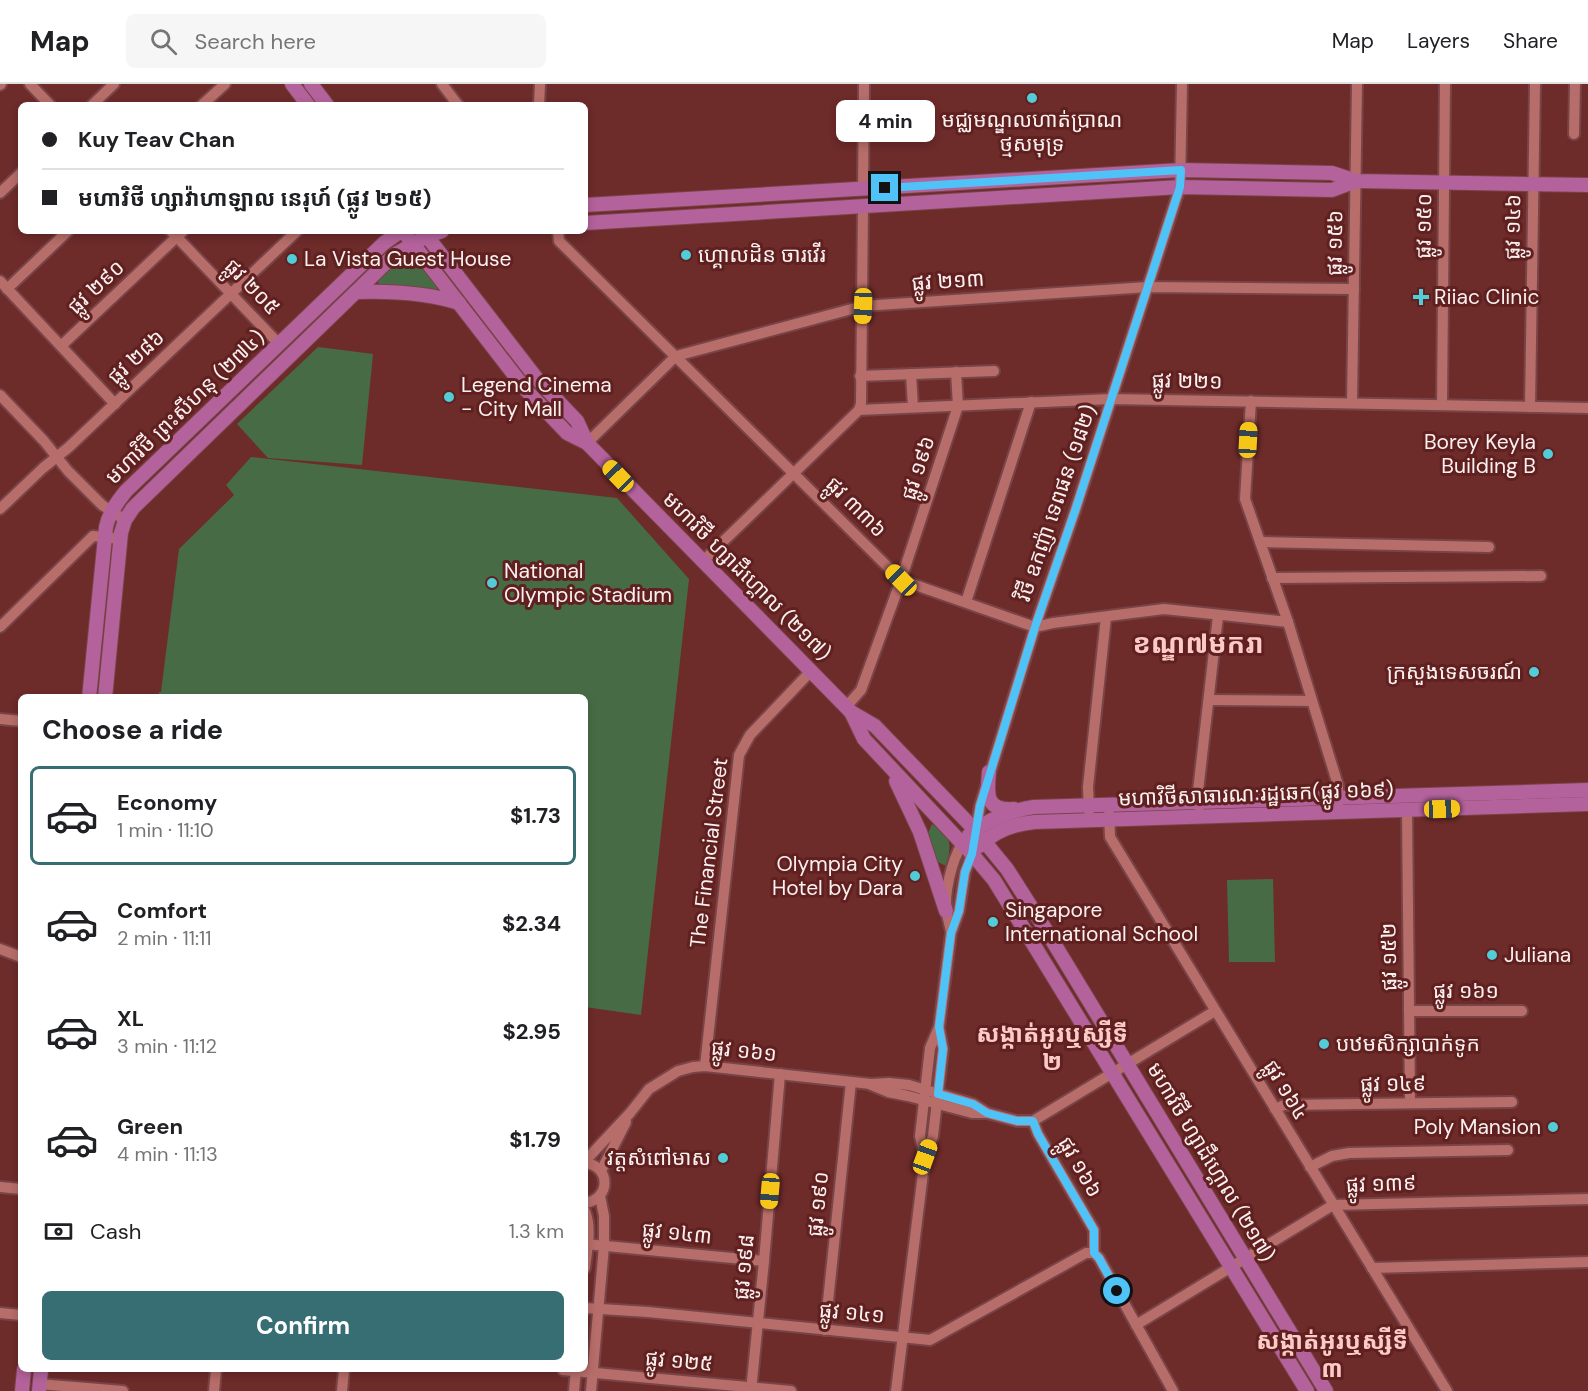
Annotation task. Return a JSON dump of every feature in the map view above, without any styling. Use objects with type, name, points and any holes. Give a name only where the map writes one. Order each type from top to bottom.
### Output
[{"type":"main road","points":[[292,84],[306,102]]},
{"type":"main road","points":[[312,84],[325,102]]},
{"type":"main road","points":[[588,205],[1181,170],[1332,173],[1356,181],[1588,185]]},
{"type":"main road","points":[[588,223],[1180,187],[1332,190],[1356,181]]},
{"type":"main road","name":"មហាវិថី ព្រះសីហនុ (២៧៤)","points":[[89,694],[106,527],[111,511],[126,490],[384,243],[398,234]]},
{"type":"main road","name":"មហាវិថី ហ្សាដឹហ្គោល (២១៧)","points":[[405,234],[526,390],[567,433],[587,443],[849,709],[875,726],[985,841],[1007,869],[1044,927],[1326,1391]]},
{"type":"main road","name":"មហាវិថី ព្រះសីហនុ (២៧៤)","points":[[105,694],[121,539],[126,520],[133,508],[394,255],[424,234]]},
{"type":"main road","name":"មហាវិថី ហ្សាដឹហ្គោល (២១៧)","points":[[426,234],[537,379],[577,421],[587,443]]},
{"type":"main road","points":[[357,292],[440,297],[459,303]]},
{"type":"main road","name":"មហាវិថី ហ្សាដឹហ្គោល (២១៧)","points":[[849,709],[864,739],[994,880],[1307,1391]]},
{"type":"main road","points":[[886,763],[920,832],[946,911]]},
{"type":"main road","points":[[989,772],[987,789],[991,803],[1002,809],[1022,809]]},
{"type":"main road","name":"មហាវិថីសាធារណៈរដ្ឋឆេក(ផ្លូវ ១៦៩)","points":[[962,844],[975,830],[997,816],[1022,809],[1588,790]]},
{"type":"main road","name":"មហាវិថីសាធារណៈរដ្ឋឆេក(ផ្លូវ ១៦៩)","points":[[972,854],[985,841],[1003,829],[1025,823],[1588,804]]},
{"type":"main road","points":[[1028,937],[1044,927]]},
{"type":"main road","points":[[22,1391],[24,1372]]},
{"type":"street","points":[[30,84],[47,102]]},
{"type":"street","points":[[95,102],[114,84]]},
{"type":"street","points":[[205,102],[225,84]]},
{"type":"street","points":[[443,84],[456,102]]},
{"type":"street","points":[[539,102],[540,84]]},
{"type":"street","points":[[863,189],[864,84]]},
{"type":"street","name":"វិថី ឧកញ៉ា ទេពផន (១៨២)","points":[[925,1157],[920,1136],[930,1048],[939,1027],[951,933],[959,911],[980,806],[1035,627],[1180,187],[1182,84]]},
{"type":"street","name":"ផ្លូវ ១៥៦","points":[[1352,403],[1357,84]]},
{"type":"street","name":"ផ្លូវ ១៥០","points":[[1442,405],[1445,84]]},
{"type":"street","name":"ផ្លូវ ១៤៦","points":[[1530,407],[1535,84]]},
{"type":"street","points":[[1574,134],[1575,84]]},
{"type":"street","points":[[0,193],[18,176]]},
{"type":"street","points":[[703,561],[859,410],[863,306],[863,206]]},
{"type":"street","points":[[64,234],[3,285],[115,404]]},
{"type":"street","name":"ផ្លូវ ២៩០","points":[[61,346],[176,234]]},
{"type":"street","name":"ផ្លូវ ២០៥","points":[[178,234],[279,344]]},
{"type":"street","name":"ផ្លូវ ២៨៦","points":[[0,509],[115,404],[294,234]]},
{"type":"street","name":"ផ្លូវ ៣៣៦","points":[[558,234],[559,241],[901,580],[1035,627]]},
{"type":"street","name":"ផ្លូវ ២១៣","points":[[587,443],[676,356],[863,306],[1148,288],[1354,290]]},
{"type":"street","points":[[860,376],[994,371]]},
{"type":"street","points":[[956,372],[958,406]]},
{"type":"street","points":[[912,374],[913,407]]},
{"type":"street","points":[[0,395],[102,505],[126,520]]},
{"type":"street","name":"ផ្លូវ ២២១","points":[[859,410],[1111,399],[1588,408]]},
{"type":"street","points":[[1251,401],[1245,499],[1288,622],[1338,785],[1339,812]]},
{"type":"street","points":[[966,602],[1030,402]]},
{"type":"street","name":"ផ្លូវ ១៩៦","points":[[849,709],[861,690],[901,580],[958,406]]},
{"type":"street","points":[[0,627],[93,536],[121,539]]},
{"type":"street","points":[[1260,542],[1489,548]]},
{"type":"street","points":[[1272,578],[1541,576]]},
{"type":"street","points":[[1035,627],[1053,622],[1164,609],[1288,622]]},
{"type":"street","points":[[1199,817],[1198,791],[1218,616]]},
{"type":"street","points":[[1089,820],[1088,787],[1106,617]]},
{"type":"street","name":"The Financial Street","points":[[705,1066],[739,755],[750,735],[811,671]]},
{"type":"street","points":[[1209,700],[1312,701]]},
{"type":"street","points":[[0,719],[18,721]]},
{"type":"street","name":"ផ្លូវ ១៦៤","points":[[1108,805],[1110,837],[1447,1391]]},
{"type":"street","name":"ផ្លូវ ១៥២","points":[[1407,810],[1410,1104]]},
{"type":"street","name":"វិថី ឧកញ៉ា ទេពផន (១៨២)","points":[[951,933],[946,911],[951,869],[962,844]]},
{"type":"street","points":[[0,949],[18,956]]},
{"type":"street","points":[[1033,1121],[1215,1011]]},
{"type":"street","name":"ផ្លូវ ១៦១","points":[[1409,1011],[1522,1011]]},
{"type":"street","name":"វិថី ឧកញ៉ា ទេពផន (១៨២)","points":[[896,1391],[925,1157],[933,1136],[938,1099],[943,1049],[939,1027]]},
{"type":"street","name":"ផ្លូវ ១៦១","points":[[588,1159],[649,1089],[678,1071],[693,1067],[705,1066],[871,1084],[909,1085],[925,1095],[972,1113],[987,1113],[1017,1121],[1033,1121]]},
{"type":"street","name":"ផ្លូវ ១៩៨","points":[[752,1389],[780,1074]]},
{"type":"street","name":"ផ្លូវ ១៩០","points":[[825,1330],[851,1082]]},
{"type":"street","name":"ផ្លូវ ១៤៩","points":[[1275,1109],[1284,1105],[1512,1102]]},
{"type":"street","name":"ផ្លូវ ១៦១","points":[[601,1171],[630,1113]]},
{"type":"street","name":"ផ្លូវ ១៦៦","points":[[1033,1121],[1038,1134],[1094,1230],[1094,1253],[1099,1258],[1173,1391]]},
{"type":"street","points":[[588,1147],[615,1128]]},
{"type":"street","points":[[1310,1167],[1332,1156],[1349,1152],[1508,1150]]},
{"type":"street","points":[[588,1163],[601,1171],[604,1181],[600,1196],[588,1203]]},
{"type":"street","points":[[0,1187],[18,1190]]},
{"type":"street","points":[[591,1391],[604,1246],[604,1216],[600,1196]]},
{"type":"street","name":"ផ្លូវ ១៣៩","points":[[1136,1325],[1333,1205],[1588,1199]]},
{"type":"street","name":"ផ្លូវ ១៤៣","points":[[588,1244],[764,1261]]},
{"type":"street","name":"ផ្លូវ ១៤១","points":[[588,1308],[930,1340],[1086,1253],[1094,1253]]},
{"type":"street","points":[[1372,1268],[1588,1262]]},
{"type":"street","points":[[0,1313],[18,1315]]},
{"type":"street","points":[[214,1391],[216,1372]]},
{"type":"street","points":[[342,1391],[344,1372]]},
{"type":"street","points":[[574,1391],[576,1372]]},
{"type":"street","name":"ផ្លូវ ១២៥","points":[[587,1372],[791,1391]]},
{"type":"street","points":[[40,1381],[123,1391]]},
{"type":"green space","points":[[410,251],[436,284],[438,288],[434,291],[382,286],[378,283],[386,269]]},
{"type":"green space","points":[[318,347],[373,354],[362,465],[268,458],[237,424]]},
{"type":"green space","points":[[251,457],[617,498],[689,579],[641,1015],[588,1007],[588,694],[159,694],[179,549],[234,495],[226,485]]},
{"type":"green space","points":[[932,824],[949,841],[946,866],[936,861],[928,833]]},
{"type":"green space","points":[[1273,879],[1275,962],[1229,962],[1227,880]]},
{"type":"place","name":"មជ្ឈមណ្ឌលហាត់ប្រាណ ថ្មសមុទ្រ","points":[[1032,98]]},
{"type":"place","name":"ហ្គោលដិន ចារវើរ","points":[[686,255]]},
{"type":"place","name":"La Vista Guest House","points":[[292,259]]},
{"type":"place","name":"Riiac Clinic","points":[[1421,297]]},
{"type":"place","name":"Legend Cinema - City Mall","points":[[449,397]]},
{"type":"place","name":"Borey Keyla Building B","points":[[1548,454]]},
{"type":"place","name":"National Olympic Stadium","points":[[492,583]]},
{"type":"place","name":"ក្រសួងទេសចរណ៍","points":[[1534,672]]},
{"type":"place","name":"Olympia City Hotel by Dara","points":[[915,876]]},
{"type":"place","name":"Singapore International School","points":[[993,922]]},
{"type":"place","name":"Juliana","points":[[1492,955]]},
{"type":"place","name":"បឋមសិក្សាបាក់ទូក","points":[[1324,1044]]},
{"type":"place","name":"Poly Mansion","points":[[1553,1127]]},
{"type":"place","name":"វត្តសំពៅមាស","points":[[723,1158]]},
{"type":"district","name":"ខណ្ឌ៧មករា","points":[[1198,644]]},
{"type":"district","name":"សង្កាត់អូរឬស្សីទី ២","points":[[1052,1048]]},
{"type":"district","name":"សង្កាត់អូរឬស្សីទី ៣","points":[[1332,1355]]},
{"type":"route","points":[[885,188],[1181,170],[1180,187],[1148,288],[989,772],[975,830],[972,854],[966,866],[959,911],[951,933],[939,1027],[943,1049],[938,1094],[973,1104],[987,1113],[1017,1121],[1033,1121],[1038,1134],[1094,1230],[1094,1253],[1117,1291]]}]
